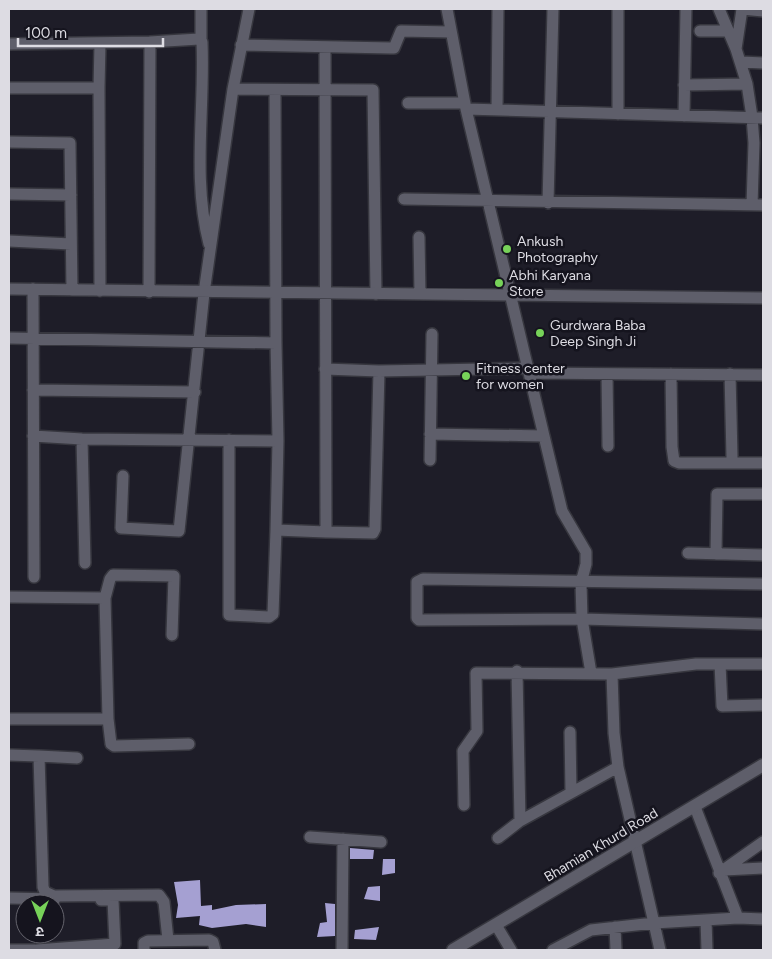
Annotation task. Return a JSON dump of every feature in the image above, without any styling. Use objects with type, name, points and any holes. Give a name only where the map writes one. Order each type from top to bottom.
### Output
[{"type":"street","points":[[201,9],[200,178],[203,220],[210,251]]},
{"type":"street","points":[[123,476],[121,528],[179,531],[204,293],[234,89],[249,9]]},
{"type":"street","points":[[447,9],[466,106],[562,511],[586,552],[586,564],[581,583],[582,619],[591,673]]},
{"type":"street","points":[[497,110],[498,9]]},
{"type":"street","points":[[548,203],[553,9]]},
{"type":"street","points":[[618,9],[618,114]]},
{"type":"street","points":[[684,116],[686,9]]},
{"type":"street","points":[[404,199],[548,203],[758,204],[754,143],[758,118],[742,62],[719,9]]},
{"type":"street","points":[[736,49],[742,9],[763,11]]},
{"type":"street","points":[[241,45],[391,48],[394,47],[401,31],[451,32]]},
{"type":"street","points":[[700,31],[727,31]]},
{"type":"street","points":[[9,44],[201,41]]},
{"type":"street","points":[[148,292],[150,42]]},
{"type":"street","points":[[100,44],[100,291]]},
{"type":"street","points":[[325,47],[326,532]]},
{"type":"street","points":[[742,62],[763,62]]},
{"type":"street","points":[[684,85],[747,84]]},
{"type":"street","points":[[9,88],[99,88]]},
{"type":"street","points":[[234,89],[370,89],[374,94],[376,294]]},
{"type":"street","points":[[229,440],[229,615],[269,617],[273,614],[278,441],[275,90]]},
{"type":"street","points":[[408,103],[466,106],[497,110],[758,118]]},
{"type":"street","points":[[9,142],[70,142],[72,290]]},
{"type":"street","points":[[9,194],[71,195]]},
{"type":"street","points":[[419,237],[420,294]]},
{"type":"street","points":[[9,241],[71,244]]},
{"type":"street","points":[[9,289],[204,293],[512,294],[763,298]]},
{"type":"street","points":[[33,289],[34,577]]},
{"type":"street","points":[[430,460],[432,334]]},
{"type":"street","points":[[9,338],[276,343]]},
{"type":"street","points":[[325,369],[379,371],[529,370],[607,374],[763,375]]},
{"type":"street","points":[[276,530],[370,534],[375,531],[379,371]]},
{"type":"street","points":[[607,374],[608,446]]},
{"type":"street","points":[[671,374],[672,447],[674,461],[679,463],[763,463]]},
{"type":"street","points":[[730,374],[732,457]]},
{"type":"street","points":[[33,390],[195,392]]},
{"type":"street","points":[[430,434],[544,436]]},
{"type":"street","points":[[33,436],[82,439],[278,441]]},
{"type":"street","points":[[82,439],[85,563]]},
{"type":"street","points":[[716,554],[716,495],[718,493],[763,494]]},
{"type":"street","points":[[688,553],[763,555]]},
{"type":"street","points":[[172,635],[174,576],[114,575],[110,579],[105,598],[110,743],[114,746],[189,744]]},
{"type":"street","points":[[763,584],[581,583],[423,579],[417,582],[417,618],[419,620],[582,619],[763,624]]},
{"type":"street","points":[[9,597],[105,598]]},
{"type":"street","points":[[720,664],[722,706],[763,705]]},
{"type":"street","points":[[464,804],[463,748],[474,738],[477,731],[476,673],[516,671],[612,674],[684,665],[763,664]]},
{"type":"street","points":[[516,671],[520,821]]},
{"type":"street","points":[[612,674],[614,733],[618,767],[660,950]]},
{"type":"street","points":[[9,719],[108,719]]},
{"type":"street","points":[[570,732],[571,792]]},
{"type":"street","points":[[9,755],[77,758]]},
{"type":"street","points":[[39,756],[43,887],[45,892],[54,896],[159,895],[164,902],[168,940]]},
{"type":"street","name":"Bhamian Khurd Road","points":[[453,950],[763,765]]},
{"type":"street","points":[[498,838],[520,821],[618,767]]},
{"type":"street","points":[[695,807],[722,871],[738,918]]},
{"type":"street","points":[[310,837],[381,842]]},
{"type":"street","points":[[342,950],[343,839]]},
{"type":"street","points":[[722,871],[763,842]]},
{"type":"street","points":[[722,871],[763,868]]},
{"type":"street","points":[[9,898],[113,900],[115,944],[85,948],[9,950]]},
{"type":"street","points":[[553,950],[568,947],[591,930],[654,923],[738,918],[763,919]]},
{"type":"street","points":[[706,920],[706,950]]},
{"type":"street","points":[[496,925],[511,950]]},
{"type":"street","points":[[615,927],[616,950]]},
{"type":"street","points":[[144,950],[146,941],[168,940],[209,940],[213,942],[215,950]]},
{"type":"building","points":[[350,848],[374,850],[373,859],[350,859]]},
{"type":"building","points":[[383,859],[395,859],[395,873],[382,875]]},
{"type":"building","points":[[200,880],[201,906],[212,905],[212,910],[236,905],[266,904],[266,927],[246,924],[212,928],[199,925],[200,916],[176,918],[178,905],[174,882]]},
{"type":"building","points":[[380,886],[380,901],[364,899],[368,887]]},
{"type":"building","points":[[325,903],[335,904],[335,936],[317,937],[320,923],[327,922]]},
{"type":"building","points":[[379,927],[376,940],[354,939],[355,930]]},
{"type":"place","name":"Ankush Photography","points":[[507,249]]},
{"type":"place","name":"Abhi Karyana Store","points":[[499,283]]},
{"type":"place","name":"Gurdwara Baba Deep Singh Ji","points":[[540,333]]},
{"type":"place","name":"Fitness center for women","points":[[466,376]]}]
